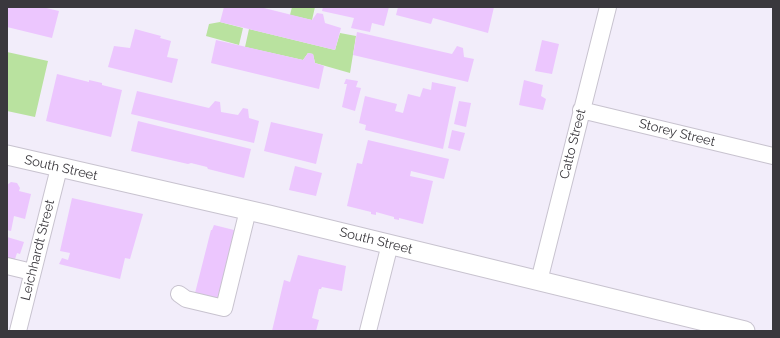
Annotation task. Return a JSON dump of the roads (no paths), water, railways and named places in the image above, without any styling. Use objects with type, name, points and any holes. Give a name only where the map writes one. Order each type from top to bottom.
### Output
[{"type":"street","name":"Catto Street","points":[[539,280],[608,7]]},
{"type":"street","name":"Storey Street","points":[[581,110],[773,156]]},
{"type":"street","name":"South Street","points":[[7,155],[248,210],[745,331]]},
{"type":"street","name":"Leichhardt Street","points":[[18,331],[59,168]]},
{"type":"street","points":[[179,294],[186,299],[224,308],[248,210]]},
{"type":"street","points":[[368,331],[390,244]]},
{"type":"street","points":[[7,266],[32,272]]}]
